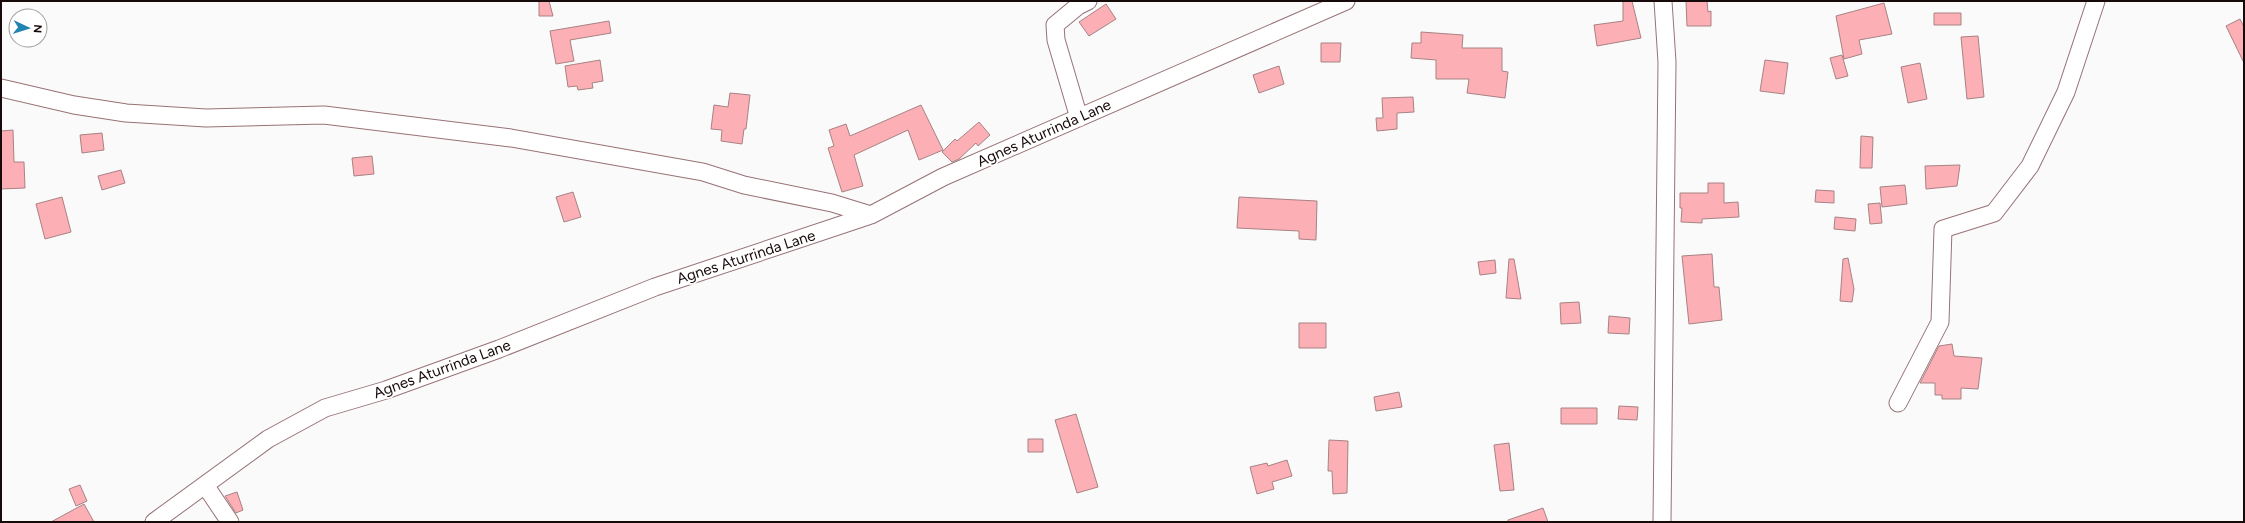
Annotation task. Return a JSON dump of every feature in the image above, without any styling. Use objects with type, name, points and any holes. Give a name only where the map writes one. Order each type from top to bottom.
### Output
[{"type":"street","points":[[1079,118],[1056,40],[1055,25],[1078,6],[1088,1]]},
{"type":"street","name":"Agnes Aturrinda Lane","points":[[154,522],[268,439],[325,408],[386,390],[499,349],[655,287],[871,215],[943,177],[1346,1]]},
{"type":"street","points":[[1662,522],[1667,62],[1663,1]]},
{"type":"street","points":[[1898,403],[1940,322],[1943,229],[1994,213],[2030,166],[2066,92],[2096,1]]},
{"type":"street","points":[[1,88],[74,105],[126,113],[206,118],[324,115],[511,138],[703,172],[744,185],[832,203],[871,215]]},
{"type":"street","points":[[205,485],[230,522]]},
{"type":"building","points":[[539,1],[549,1],[553,16],[539,16]]},
{"type":"building","points":[[1623,1],[1632,1],[1641,38],[1597,46],[1594,25],[1623,21]]},
{"type":"building","points":[[1686,1],[1707,1],[1708,12],[1711,11],[1711,26],[1687,26]]},
{"type":"building","points":[[1884,3],[1892,34],[1859,40],[1862,54],[1844,59],[1836,16]]},
{"type":"building","points":[[1106,4],[1116,19],[1089,36],[1079,22]]},
{"type":"building","points":[[1934,13],[1961,13],[1961,25],[1934,25]]},
{"type":"building","points":[[2240,19],[2244,27],[2244,63],[2226,26]]},
{"type":"building","points":[[609,21],[611,33],[570,40],[574,61],[556,64],[550,31]]},
{"type":"building","points":[[1421,32],[1463,35],[1462,48],[1502,48],[1502,71],[1508,72],[1505,98],[1467,93],[1469,79],[1436,79],[1436,60],[1411,58],[1412,43],[1421,43]]},
{"type":"building","points":[[1978,36],[1984,97],[1967,99],[1961,37]]},
{"type":"building","points":[[1321,43],[1341,43],[1340,62],[1321,62]]},
{"type":"building","points":[[1842,55],[1848,76],[1836,79],[1830,58]]},
{"type":"building","points":[[600,60],[603,81],[592,83],[593,88],[578,90],[577,86],[568,87],[565,66]]},
{"type":"building","points":[[1765,60],[1788,63],[1784,94],[1760,91]]},
{"type":"building","points":[[1920,63],[1927,99],[1908,103],[1901,67]]},
{"type":"building","points":[[1279,66],[1284,84],[1259,93],[1253,75]]},
{"type":"building","points":[[730,93],[750,95],[746,129],[744,129],[742,144],[721,141],[722,130],[711,129],[714,105],[728,107]]},
{"type":"building","points":[[1413,97],[1414,112],[1397,113],[1397,129],[1377,131],[1376,118],[1383,118],[1382,98]]},
{"type":"building","points":[[921,105],[943,150],[919,160],[908,130],[854,155],[863,186],[842,192],[828,148],[834,146],[829,130],[846,124],[850,136]]},
{"type":"building","points":[[979,122],[990,135],[978,146],[976,143],[959,159],[952,162],[942,152],[955,139],[957,141]]},
{"type":"building","points":[[13,130],[14,162],[24,162],[25,188],[1,189],[1,131]]},
{"type":"building","points":[[102,133],[104,150],[82,153],[80,135]]},
{"type":"building","points":[[1861,136],[1873,137],[1872,168],[1860,168]]},
{"type":"building","points":[[372,156],[374,174],[354,176],[352,158]]},
{"type":"building","points":[[1960,165],[1957,186],[1926,189],[1925,166]]},
{"type":"building","points":[[121,170],[125,183],[102,190],[98,176]]},
{"type":"building","points":[[1708,183],[1724,183],[1724,203],[1738,202],[1739,217],[1702,219],[1702,223],[1681,222],[1682,208],[1680,208],[1680,193],[1708,193]]},
{"type":"building","points":[[1905,185],[1907,204],[1882,207],[1880,187]]},
{"type":"building","points":[[1816,190],[1834,191],[1834,203],[1815,202]]},
{"type":"building","points":[[573,192],[581,217],[564,222],[556,197]]},
{"type":"building","points":[[62,197],[71,232],[45,239],[36,204]]},
{"type":"building","points":[[1239,197],[1317,201],[1316,240],[1299,239],[1299,231],[1237,228]]},
{"type":"building","points":[[1880,203],[1882,223],[1870,224],[1868,204]]},
{"type":"building","points":[[1835,217],[1856,219],[1855,231],[1834,229]]},
{"type":"building","points":[[1712,254],[1714,287],[1719,287],[1722,320],[1689,324],[1682,256]]},
{"type":"building","points":[[1848,258],[1854,289],[1852,302],[1840,301],[1843,259]]},
{"type":"building","points":[[1509,259],[1514,259],[1521,299],[1506,298]]},
{"type":"building","points":[[1495,260],[1496,273],[1480,275],[1478,262]]},
{"type":"building","points":[[1579,302],[1581,323],[1561,324],[1560,303]]},
{"type":"building","points":[[1609,316],[1630,318],[1629,334],[1608,333]]},
{"type":"building","points":[[1299,323],[1326,323],[1326,348],[1299,348]]},
{"type":"building","points":[[1952,344],[1954,356],[1982,358],[1978,389],[1961,388],[1961,399],[1942,399],[1942,395],[1935,395],[1935,383],[1920,383],[1939,346]]},
{"type":"building","points":[[1399,392],[1402,407],[1376,411],[1374,397]]},
{"type":"building","points":[[1619,406],[1638,407],[1637,420],[1618,419]]},
{"type":"building","points":[[1561,408],[1597,408],[1597,424],[1561,424]]},
{"type":"building","points":[[1076,414],[1098,487],[1077,493],[1055,420]]},
{"type":"building","points":[[1028,439],[1043,439],[1043,452],[1028,452]]},
{"type":"building","points":[[1329,440],[1348,441],[1347,493],[1333,494],[1332,471],[1328,471]]},
{"type":"building","points":[[1509,443],[1514,490],[1500,491],[1494,445]]},
{"type":"building","points":[[1287,460],[1292,476],[1272,482],[1274,489],[1257,494],[1250,467],[1267,463],[1268,466]]},
{"type":"building","points":[[80,485],[87,501],[76,506],[69,489]]},
{"type":"building","points":[[237,492],[243,510],[236,513],[225,496]]},
{"type":"building","points":[[84,504],[94,522],[51,522]]},
{"type":"building","points":[[1543,508],[1548,522],[1508,522],[1508,520]]}]
